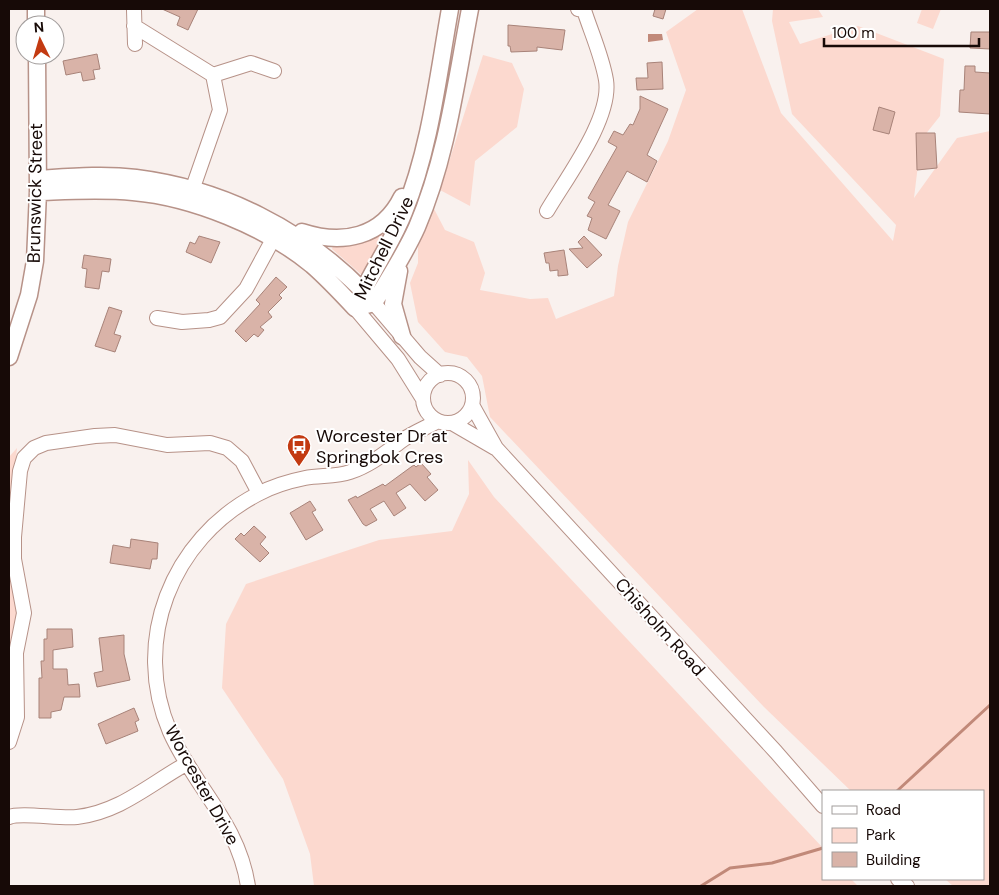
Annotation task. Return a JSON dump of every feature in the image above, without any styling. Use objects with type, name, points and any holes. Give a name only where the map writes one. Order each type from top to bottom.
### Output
[{"type":"main road","name":"Mitchell Drive","points":[[368,297],[404,213],[420,157],[450,9]]},
{"type":"main road","name":"Mitchell Drive","points":[[355,308],[368,297],[406,249],[427,201],[445,140],[470,9]]},
{"type":"main road","name":"Brunswick Street","points":[[9,357],[29,295],[35,261],[38,186],[37,65]]},
{"type":"main road","points":[[277,232],[330,239],[355,237],[370,231],[393,211],[420,157]]},
{"type":"main road","points":[[38,186],[108,176],[136,178],[190,196],[219,198],[277,232],[324,255],[368,297]]},
{"type":"main road","points":[[277,232],[355,308]]},
{"type":"main road","points":[[402,336],[393,304],[396,281],[406,249]]},
{"type":"street","points":[[547,211],[599,122],[606,104],[606,79],[582,9]]},
{"type":"street","points":[[134,10],[135,44]]},
{"type":"street","points":[[134,26],[212,75],[220,110],[190,196]]},
{"type":"street","points":[[212,75],[251,63],[274,71]]},
{"type":"street","points":[[157,318],[182,322],[209,320],[220,317],[246,289],[277,232]]},
{"type":"street","points":[[368,297],[420,357],[440,374]]},
{"type":"street","points":[[355,308],[398,359],[424,404],[438,421],[452,423],[464,417],[472,405],[472,392],[465,381],[454,374],[440,374],[427,384],[424,404]]},
{"type":"street","name":"Worcester Drive","points":[[405,439],[424,404]]},
{"type":"street","name":"Chisholm Road","points":[[472,405],[496,448],[776,752],[822,805]]},
{"type":"street","name":"Worcester Drive","points":[[248,886],[234,838],[186,764],[160,705],[155,672],[156,642],[161,615],[182,563],[198,539],[227,513],[259,493],[304,478],[347,473],[374,462],[405,439],[438,421]]},
{"type":"street","name":"Chisholm Road","points":[[452,423],[496,448]]},
{"type":"street","points":[[9,742],[16,717],[16,653],[24,613],[14,558],[15,528],[20,471],[24,458],[34,448],[46,443],[115,435],[167,445],[210,443],[228,448],[242,462],[259,493]]},
{"type":"street","points":[[9,815],[76,817],[101,812],[142,793],[186,764]]},
{"type":"green space","points":[[698,9],[742,9],[781,113],[893,241],[896,225],[792,114],[772,21],[773,9],[818,9],[823,17],[789,22],[800,44],[858,26],[944,59],[940,116],[921,140],[914,198],[957,138],[990,131],[990,886],[953,886],[946,880],[984,880],[984,790],[850,790],[764,707],[490,417],[482,376],[467,357],[445,352],[418,322],[410,283],[418,263],[418,240],[432,205],[445,230],[474,242],[485,273],[480,290],[530,299],[548,298],[556,319],[614,296],[618,266],[628,222],[668,141],[686,90],[666,32]]},
{"type":"green space","points":[[922,9],[941,9],[933,29],[917,23]]},
{"type":"green space","points":[[483,55],[512,63],[524,89],[517,127],[475,161],[470,206],[440,190]]},
{"type":"green space","points":[[378,232],[388,236],[363,276],[332,249],[333,244]]},
{"type":"green space","points":[[17,448],[16,458],[9,541],[9,457]]},
{"type":"green space","points":[[468,460],[494,497],[822,847],[822,880],[852,880],[858,886],[314,886],[310,854],[283,779],[222,688],[226,624],[246,584],[379,540],[452,531],[469,494]]},
{"type":"green space","points":[[9,554],[19,617],[10,645],[9,663]]},
{"type":"green space","points":[[9,663],[12,695],[9,720]]},
{"type":"shaded area","points":[[648,34],[662,34],[663,40],[648,42]]},
{"type":"building","points":[[162,9],[198,9],[188,30],[177,25],[180,17]]},
{"type":"building","points":[[655,9],[666,9],[663,19],[653,16]]},
{"type":"building","points":[[508,25],[565,30],[562,50],[537,47],[537,51],[511,52],[510,46],[508,46]]},
{"type":"building","points":[[971,32],[990,32],[990,49],[970,48]]},
{"type":"building","points":[[97,54],[100,69],[93,70],[95,79],[83,81],[81,72],[66,75],[65,61]]},
{"type":"building","points":[[662,62],[663,89],[637,90],[636,78],[648,78],[647,63]]},
{"type":"building","points":[[965,66],[975,66],[975,72],[990,73],[990,114],[959,112],[960,90],[964,90]]},
{"type":"building","points":[[640,96],[668,109],[647,155],[657,161],[647,182],[627,171],[608,205],[620,211],[606,239],[588,230],[592,218],[587,216],[595,202],[588,198],[617,147],[608,142],[614,131],[623,135],[630,124],[633,125],[640,109]]},
{"type":"building","points":[[879,107],[895,112],[889,134],[873,130]]},
{"type":"building","points":[[916,133],[935,133],[937,168],[917,170]]},
{"type":"building","points":[[199,236],[220,242],[211,263],[186,252],[190,242],[195,244]]},
{"type":"building","points":[[584,236],[602,255],[587,268],[569,249],[583,248],[578,242]]},
{"type":"building","points":[[564,250],[568,275],[558,276],[558,270],[550,271],[549,263],[546,263],[544,253]]},
{"type":"building","points":[[84,255],[111,259],[109,272],[102,271],[99,289],[85,287],[87,269],[82,268]]},
{"type":"building","points":[[276,277],[287,287],[279,295],[282,298],[268,312],[272,317],[260,327],[264,330],[258,337],[254,334],[246,342],[235,331],[260,304],[256,300]]},
{"type":"building","points":[[109,307],[122,311],[114,334],[121,336],[115,352],[95,346]]},
{"type":"building","points":[[421,463],[431,474],[427,477],[438,490],[425,501],[410,484],[396,493],[406,508],[394,516],[384,501],[370,509],[377,520],[366,526],[363,524],[348,500],[356,496],[357,498],[383,484],[385,486],[414,465],[416,467]]},
{"type":"building","points":[[310,501],[316,510],[312,512],[323,530],[306,540],[290,513]]},
{"type":"building","points":[[254,526],[266,537],[260,544],[269,553],[260,562],[235,539],[241,533],[244,536]]},
{"type":"building","points":[[131,539],[158,543],[157,559],[152,559],[150,569],[110,563],[113,545],[130,548]]},
{"type":"building","points":[[47,629],[72,629],[73,647],[53,650],[53,669],[67,669],[68,685],[79,684],[80,697],[64,697],[61,710],[51,712],[51,718],[39,718],[39,678],[42,678],[41,661],[44,661],[44,639],[47,639]]},
{"type":"building","points":[[124,635],[124,654],[130,680],[97,687],[94,673],[103,671],[99,638]]},
{"type":"building","points":[[134,708],[139,720],[135,722],[138,731],[106,744],[98,724]]},
{"type":"waterway","points":[[898,790],[990,705]]},
{"type":"waterway","points":[[701,886],[730,868],[772,863],[822,848]]},
{"type":"place","name":"Worcester Dr at Springbok Cres","points":[[299,467]]}]
